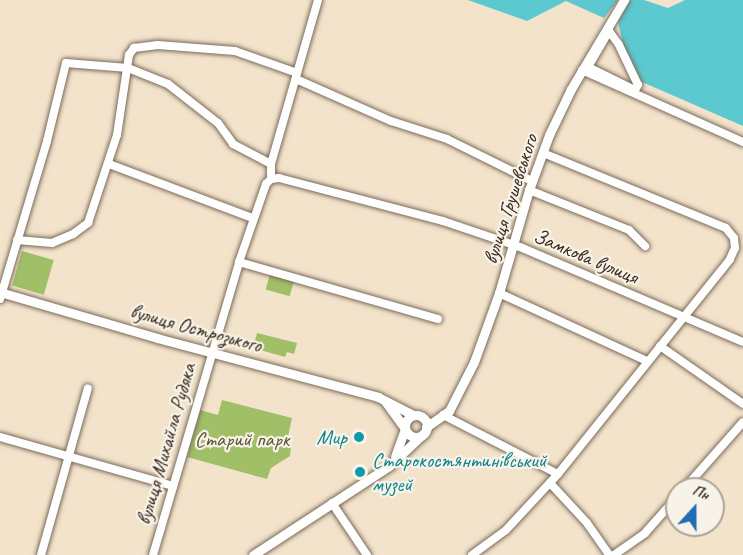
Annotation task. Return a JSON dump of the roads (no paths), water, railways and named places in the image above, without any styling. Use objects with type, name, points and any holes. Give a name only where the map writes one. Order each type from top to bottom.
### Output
[{"type":"main road","name":"вулиця Грушевського","points":[[253,555],[389,466],[443,415],[459,396],[499,293],[511,244],[549,135],[582,70],[624,0]]},
{"type":"main road","name":"вулиця Острозького","points":[[1,294],[384,399],[415,415]]},
{"type":"main road","points":[[384,399],[412,436],[425,430],[423,418],[415,415]]},
{"type":"main road","points":[[389,466],[399,449],[407,419],[415,415],[443,415]]},
{"type":"street","name":"вулиця Михайла Рудяка","points":[[153,555],[239,261],[266,184],[271,179],[271,164],[318,0]]},
{"type":"street","points":[[609,31],[619,45],[638,85],[635,90],[588,67],[609,31]]},
{"type":"street","points":[[17,240],[52,243],[73,234],[88,223],[117,135],[129,55],[134,48],[158,45],[235,51],[297,76],[361,109],[447,139],[530,185],[629,230],[645,246]]},
{"type":"street","points":[[1,294],[47,141],[66,63],[128,68],[168,84],[218,123],[233,144],[271,164]]},
{"type":"street","points":[[582,70],[743,142]]},
{"type":"street","points":[[472,555],[506,530],[558,474],[730,259],[735,248],[734,238],[726,228],[543,153]]},
{"type":"street","points":[[109,164],[253,218]]},
{"type":"street","name":"Замкова вулиця","points":[[271,179],[279,178],[443,221],[511,244],[743,342]]},
{"type":"street","points":[[239,261],[438,319]]},
{"type":"street","points":[[499,293],[647,361]]},
{"type":"street","points":[[660,346],[743,404]]},
{"type":"street","points":[[41,555],[88,388]]},
{"type":"street","points":[[443,415],[558,474]]},
{"type":"street","points":[[695,477],[743,422]]},
{"type":"street","points":[[0,437],[173,486]]},
{"type":"street","points":[[550,483],[587,523],[609,555]]},
{"type":"street","points":[[332,503],[367,555]]},
{"type":"street","points":[[614,555],[645,533],[665,510]]},
{"type":"water","points":[[468,0],[618,0],[604,18],[566,1],[527,21]]},
{"type":"water","points":[[630,0],[644,0],[668,8],[685,0],[743,0],[743,126],[642,82],[623,44],[618,22]]},
{"type":"place","name":"Мир","points":[[359,437]]},
{"type":"place","name":"Старокостянтинівський музей","points":[[360,472]]},
{"type":"park label","name":"Старий парк","points":[[242,439]]}]
